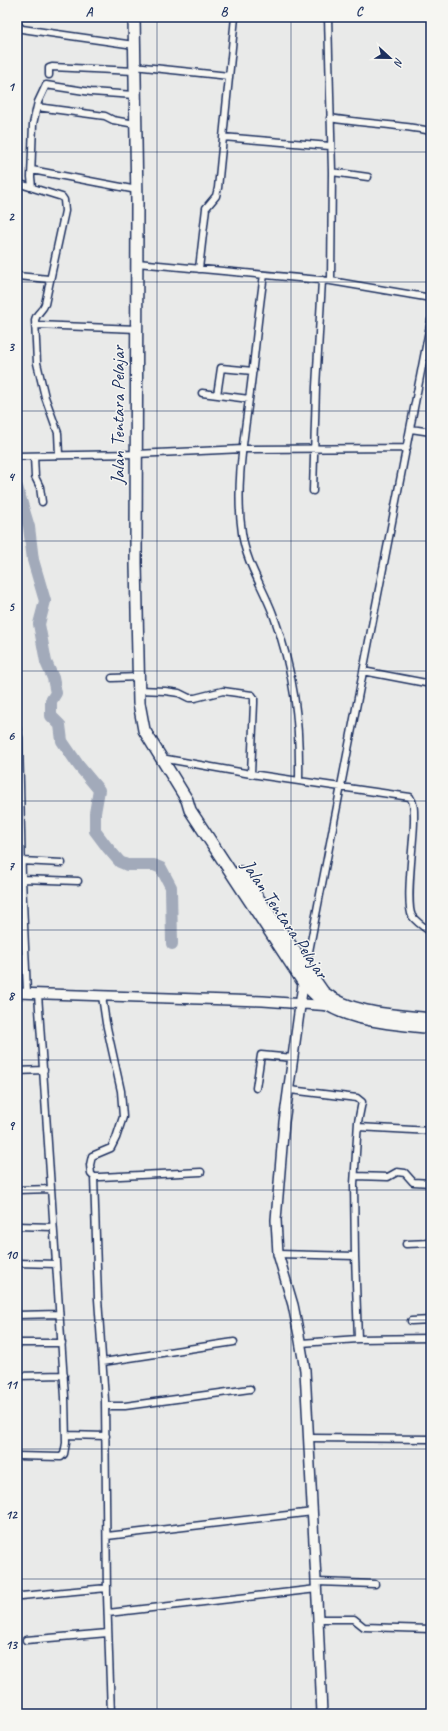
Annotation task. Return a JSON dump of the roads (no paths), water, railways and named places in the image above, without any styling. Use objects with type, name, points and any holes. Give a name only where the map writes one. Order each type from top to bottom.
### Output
[{"type":"highway","name":"Jalan Tentara Pelajar","points":[[134,17],[137,264],[136,555],[139,703],[144,730],[187,800],[190,810],[303,982],[318,998],[369,1018],[431,1028]]},
{"type":"highway","name":"Jalan Tentara Pelajar","points":[[187,800],[196,806],[320,990],[334,1004],[374,1012],[431,1019]]},
{"type":"street","points":[[17,17],[18,25],[22,29],[134,45]]},
{"type":"street","points":[[199,269],[206,208],[217,194],[235,17]]},
{"type":"street","points":[[328,17],[330,146],[332,172],[331,281]]},
{"type":"street","points":[[49,75],[49,68],[52,67],[134,69],[229,76]]},
{"type":"street","points":[[32,187],[32,128],[37,107],[48,84],[91,92],[134,95]]},
{"type":"street","points":[[37,107],[105,116],[113,120],[135,124]]},
{"type":"street","points":[[330,118],[353,122],[404,126],[431,131]]},
{"type":"street","points":[[223,136],[330,146]]},
{"type":"street","points":[[32,170],[136,190]]},
{"type":"street","points":[[332,172],[368,177]]},
{"type":"street","points":[[17,183],[62,197],[64,200],[65,211],[49,279],[45,304],[43,310],[36,316],[37,363],[45,397],[58,433],[59,455]]},
{"type":"street","points":[[137,264],[331,281],[431,298]]},
{"type":"street","points":[[264,275],[239,485],[242,534],[249,561],[268,600],[278,628],[293,683],[300,740],[299,781]]},
{"type":"street","points":[[17,276],[49,279]]},
{"type":"street","points":[[313,491],[322,280]]},
{"type":"street","points":[[322,1714],[317,1586],[305,1370],[293,1305],[278,1254],[276,1220],[284,1122],[290,1090],[303,982],[431,320]]},
{"type":"street","points":[[36,325],[137,329]]},
{"type":"street","points":[[217,395],[221,368],[252,371]]},
{"type":"street","points":[[202,393],[249,399]]},
{"type":"street","points":[[411,429],[431,432]]},
{"type":"street","points":[[17,456],[136,454],[243,449],[407,448]]},
{"type":"street","points":[[34,456],[35,477],[40,487],[42,502]]},
{"type":"street","points":[[363,671],[431,684]]},
{"type":"street","points":[[112,678],[138,677]]},
{"type":"street","points":[[139,690],[179,693],[189,698],[195,698],[223,691],[252,695],[254,698],[254,703],[251,774]]},
{"type":"street","points":[[17,728],[19,746],[21,861],[27,993]]},
{"type":"street","points":[[160,758],[340,788],[405,795],[410,797],[413,801],[414,833],[410,911],[413,917],[431,932]]},
{"type":"street","points":[[21,861],[62,863]]},
{"type":"street","points":[[22,879],[78,881]]},
{"type":"street","points":[[17,993],[334,1004]]},
{"type":"street","points":[[17,1456],[63,1456],[66,1435],[62,1343],[50,1189],[44,1070],[38,994]]},
{"type":"street","points":[[102,996],[106,1023],[121,1091],[123,1117],[111,1148],[92,1156],[90,1164],[91,1172],[94,1177],[98,1299],[105,1406],[107,1588],[111,1714]]},
{"type":"street","points":[[256,1088],[261,1055],[293,1058]]},
{"type":"street","points":[[17,1071],[44,1070]]},
{"type":"street","points":[[290,1090],[349,1096],[361,1099],[362,1102],[358,1127],[355,1176],[355,1256],[358,1339]]},
{"type":"street","points":[[358,1127],[431,1131]]},
{"type":"street","points":[[94,1177],[201,1172]]},
{"type":"street","points":[[355,1176],[388,1177],[397,1172],[403,1172],[413,1182],[431,1183]]},
{"type":"street","points":[[17,1190],[50,1189]]},
{"type":"street","points":[[17,1226],[53,1227]]},
{"type":"street","points":[[406,1244],[431,1243]]},
{"type":"street","points":[[278,1254],[355,1256]]},
{"type":"street","points":[[17,1263],[56,1264]]},
{"type":"street","points":[[17,1315],[59,1314]]},
{"type":"street","points":[[411,1321],[431,1320]]},
{"type":"street","points":[[301,1343],[358,1339],[431,1338]]},
{"type":"street","points":[[103,1362],[234,1342]]},
{"type":"street","points":[[17,1343],[62,1343]]},
{"type":"street","points":[[17,1376],[64,1375]]},
{"type":"street","points":[[105,1406],[125,1406],[250,1389]]},
{"type":"street","points":[[66,1435],[106,1436]]},
{"type":"street","points":[[309,1438],[431,1439]]},
{"type":"street","points":[[107,1536],[313,1512]]},
{"type":"street","points":[[108,1613],[317,1586],[375,1584]]},
{"type":"street","points":[[21,1596],[107,1588]]},
{"type":"street","points":[[318,1619],[354,1619],[364,1627],[431,1629]]},
{"type":"street","points":[[26,1640],[108,1633]]},
{"type":"waterway","points":[[17,487],[29,527],[33,560],[45,601],[39,624],[46,662],[53,678],[56,693],[51,701],[51,716],[60,725],[62,741],[79,766],[99,790],[95,813],[95,831],[120,862],[127,865],[154,865],[161,868],[171,887],[172,944]]}]
